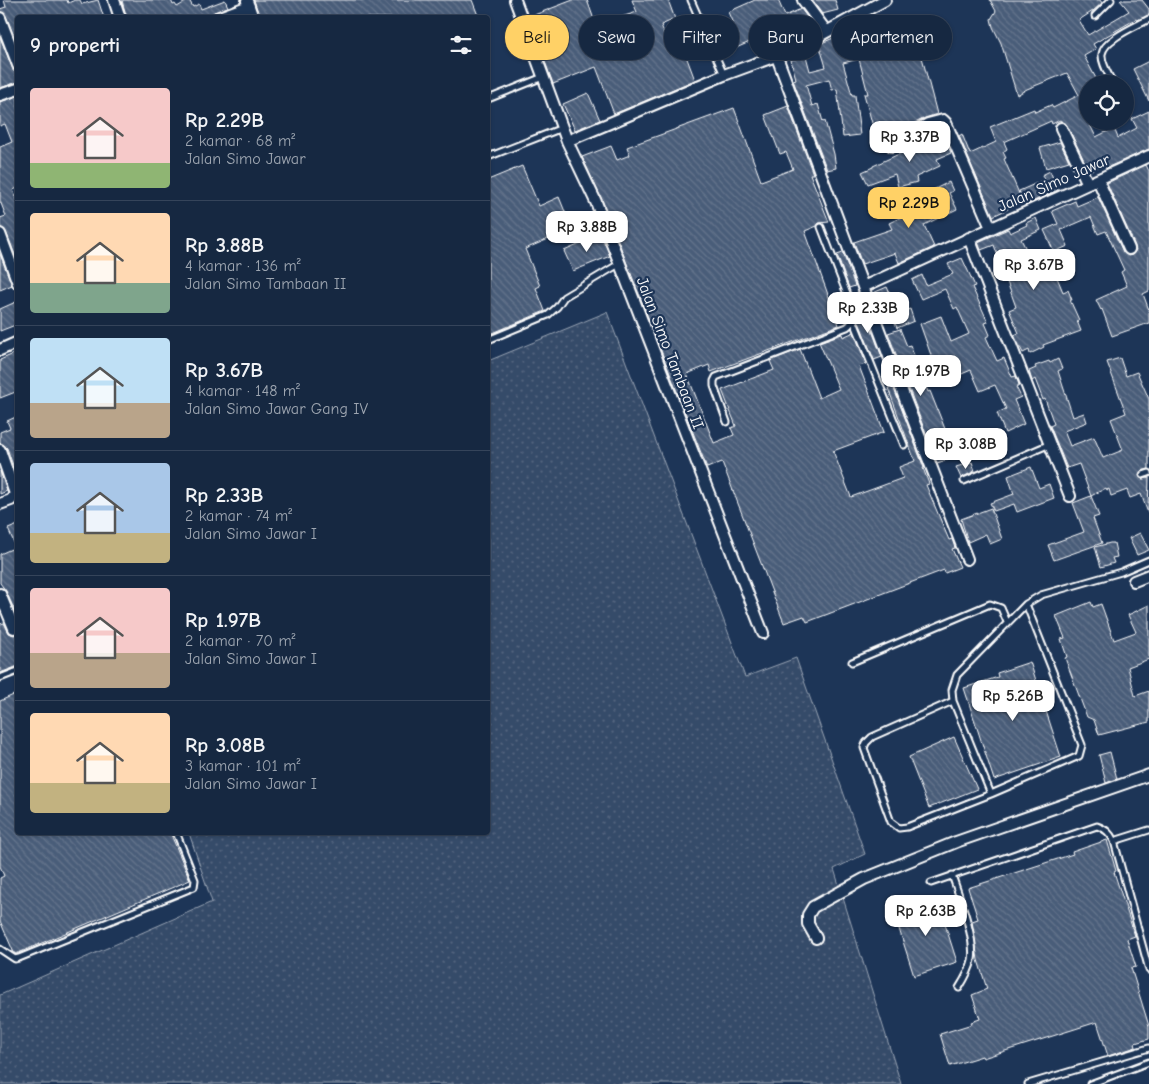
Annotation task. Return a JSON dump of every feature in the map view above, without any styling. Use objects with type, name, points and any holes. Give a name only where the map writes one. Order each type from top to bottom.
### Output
[{"type":"street","points":[[114,0],[119,15]]},
{"type":"street","name":"Jalan Simo Tambaan II","points":[[515,0],[566,141],[596,202],[763,634]]},
{"type":"street","points":[[802,0],[826,31]]},
{"type":"street","points":[[822,33],[885,0]]},
{"type":"street","points":[[223,15],[248,3],[252,15]]},
{"type":"street","points":[[0,18],[15,57]]},
{"type":"street","points":[[566,141],[724,75],[766,60]]},
{"type":"street","points":[[779,60],[967,560]]},
{"type":"street","points":[[0,95],[15,90]]},
{"type":"street","points":[[892,146],[928,124],[943,120],[961,156],[991,228]]},
{"type":"street","points":[[1061,128],[1129,249]]},
{"type":"street","name":"Jalan Simo Jawar","points":[[865,290],[969,238],[1149,156]]},
{"type":"street","points":[[0,234],[15,276]]},
{"type":"street","points":[[969,238],[1070,496]]},
{"type":"street","points":[[0,350],[15,343]]},
{"type":"street","points":[[0,450],[15,494],[11,500],[0,504]]},
{"type":"street","points":[[1134,581],[1149,575]]},
{"type":"street","points":[[0,594],[14,628]]},
{"type":"street","points":[[816,938],[808,924],[808,915],[813,907],[864,880],[956,842],[1149,775]]},
{"type":"lane","points":[[691,0],[724,75]]},
{"type":"lane","points":[[1095,16],[1111,0]]},
{"type":"lane","points":[[1108,75],[1102,53],[1106,46],[1112,40],[1149,19]]},
{"type":"lane","points":[[490,98],[544,77]]},
{"type":"lane","points":[[490,156],[562,128]]},
{"type":"lane","points":[[821,227],[850,302],[853,320],[904,446]]},
{"type":"lane","points":[[490,339],[548,314],[557,307],[564,297],[619,264]]},
{"type":"lane","points":[[850,302],[865,290]]},
{"type":"lane","points":[[728,422],[714,386],[716,377],[847,327],[853,320]]},
{"type":"lane","points":[[964,481],[1050,444]]},
{"type":"lane","points":[[991,794],[953,701],[952,690],[957,675],[1007,622],[1026,604],[1041,595],[1121,572],[1149,560]]},
{"type":"lane","points":[[852,662],[990,604],[1000,608],[1007,622]]},
{"type":"lane","points":[[953,701],[872,736],[866,743],[864,748],[891,822],[899,828],[907,827],[991,794],[1079,756],[1082,745],[1026,604]]},
{"type":"lane","points":[[0,678],[15,672]]},
{"type":"lane","points":[[931,883],[1097,826],[1105,829],[1114,842],[1149,970]]},
{"type":"lane","points":[[1114,842],[1149,830]]},
{"type":"lane","points":[[0,949],[14,959],[19,958],[194,886],[195,880],[177,835]]},
{"type":"lane","points":[[952,875],[971,935],[972,961],[964,981],[958,988]]},
{"type":"lane","points":[[1028,1084],[1149,1048]]},
{"type":"lane","points":[[1090,1084],[1149,1062]]},
{"type":"shaded area","points":[[607,312],[745,677],[796,658],[865,854],[834,869],[901,1084],[0,1084],[0,995],[212,902],[190,835],[490,835],[490,360]]},
{"type":"building","points":[[4,0],[67,0],[68,3],[80,0],[82,4],[98,0],[103,15],[15,15],[15,39],[6,16],[0,11],[0,9],[6,7]]},
{"type":"building","points":[[171,0],[173,5],[175,4],[177,7],[189,0],[193,7],[199,4],[201,9],[225,0],[228,7],[214,12],[212,15],[126,15],[122,1]]},
{"type":"building","points":[[254,0],[472,0],[478,15],[259,15]]},
{"type":"building","points":[[573,0],[587,0],[592,15],[579,15],[579,60],[654,60],[654,15],[628,15],[637,12],[632,0],[668,0],[674,15],[664,15],[664,24],[661,25],[664,33],[664,60],[688,60],[695,80],[614,114],[596,67],[553,84],[544,60],[569,60],[569,15],[534,15]]},
{"type":"building","points":[[755,0],[778,0],[785,15],[749,15],[749,42],[739,47],[739,15],[729,15],[728,12]]},
{"type":"building","points":[[812,0],[835,0],[838,10],[822,14]]},
{"type":"building","points":[[990,0],[1100,0],[1102,3],[1079,20],[1088,35],[1129,11],[1120,0],[1142,0],[1149,9],[1149,15],[1136,19],[1093,44],[1096,49],[1084,56],[1094,75],[1079,75],[1079,95],[1067,73],[1017,95],[1001,43],[991,19],[996,11]]},
{"type":"building","points":[[801,9],[806,15],[787,15]]},
{"type":"building","points":[[0,37],[13,71],[15,71],[15,83],[0,88]]},
{"type":"building","points":[[832,39],[832,60],[855,60],[843,63],[852,95],[855,95],[860,135],[843,137],[837,89],[832,90],[829,79],[806,85],[812,106],[818,104],[823,122],[825,121],[834,154],[836,168],[827,170],[793,80],[796,79],[791,60],[807,60],[810,71],[826,67],[822,54],[822,43]]},
{"type":"building","points":[[859,60],[923,60],[937,114],[905,128],[906,130],[895,136],[877,141],[864,94],[868,94]]},
{"type":"building","points":[[1149,61],[1149,101],[1133,69]]},
{"type":"building","points":[[588,93],[600,120],[575,130],[563,104]]},
{"type":"building","points":[[1079,95],[1079,130],[1092,130],[1096,137],[1110,130],[1115,130],[1118,138],[1137,128],[1134,118],[1149,111],[1149,149],[1106,168],[1104,164],[1089,171],[1067,125],[1060,120],[1052,124],[1051,121],[1004,142],[1007,149],[1003,152],[1006,158],[1004,159],[1021,198],[1006,205],[1008,209],[993,216],[959,136],[962,134],[970,154],[996,142],[990,127],[1034,109],[1035,112],[1051,105],[1053,108]]},
{"type":"building","points":[[15,97],[15,189],[13,190],[15,195],[15,254],[6,232],[0,227],[0,218],[6,216],[0,201],[0,147],[12,142],[5,124],[0,126],[0,102]]},
{"type":"building","points":[[788,106],[813,174],[810,174],[829,222],[819,223],[817,226],[805,231],[839,325],[711,372],[709,365],[687,374],[714,443],[734,435],[731,428],[736,426],[722,390],[774,370],[770,361],[800,349],[819,398],[839,389],[819,342],[842,334],[843,337],[854,332],[866,364],[859,366],[884,432],[833,451],[851,497],[903,478],[899,467],[915,461],[888,388],[893,386],[924,468],[929,484],[926,485],[949,540],[952,539],[955,548],[952,549],[960,567],[945,573],[944,570],[807,622],[804,616],[784,623],[722,462],[707,468],[602,200],[582,157],[611,146],[617,160],[630,155],[627,147],[734,108],[761,181],[793,169],[786,152],[780,154],[765,115]]},
{"type":"building","points":[[940,135],[943,142],[946,141],[951,153],[937,159],[940,166],[916,177],[917,182],[898,187],[895,174],[868,184],[862,172]]},
{"type":"building","points":[[1060,142],[1069,161],[1046,168],[1040,148]]},
{"type":"building","points":[[1146,165],[1149,171],[1149,291],[1143,294],[1149,310],[1149,323],[1112,336],[1102,309],[1096,300],[1127,286],[1121,272],[1124,270],[1106,231],[1098,234],[1091,217],[1061,230],[1068,246],[1054,252],[1044,230],[1058,224],[1052,211],[1075,201],[1077,206],[1098,197],[1123,252],[1128,256],[1132,255],[1136,250],[1135,246],[1107,183]]},
{"type":"building","points":[[522,166],[539,206],[559,197],[572,229],[525,249],[540,286],[536,288],[545,311],[490,334],[490,179]]},
{"type":"building","points":[[1050,171],[1058,190],[1025,205],[1019,191],[1044,180],[1042,175]]},
{"type":"building","points":[[949,182],[953,191],[949,193],[957,209],[924,225],[934,247],[899,263],[895,253],[862,264],[854,242],[892,229],[889,223],[912,212],[909,205],[925,199],[923,195]]},
{"type":"building","points":[[1036,218],[1041,230],[1021,239],[1036,265],[1057,256],[1064,272],[1056,275],[1063,292],[1068,290],[1081,331],[1043,345],[1044,347],[1030,354],[1029,350],[1023,353],[1014,335],[1019,333],[1009,310],[1016,307],[994,245],[981,250],[978,242],[1008,229],[1010,233],[1027,225],[1026,223]]},
{"type":"building","points":[[601,235],[610,256],[573,271],[564,251]]},
{"type":"building","points":[[843,253],[855,286],[849,288],[837,255]]},
{"type":"building","points":[[0,254],[12,285],[0,290]]},
{"type":"building","points":[[962,258],[975,286],[972,287],[988,322],[985,323],[990,335],[986,337],[997,361],[1004,358],[1012,377],[1016,376],[1019,385],[1016,387],[1021,397],[1014,400],[1024,424],[1005,433],[997,413],[1006,409],[995,385],[980,391],[971,370],[957,376],[952,365],[937,372],[920,324],[941,316],[951,342],[969,334],[957,307],[954,309],[945,289],[921,299],[912,280],[922,275],[926,285],[953,274],[948,264]]},
{"type":"building","points":[[887,287],[891,296],[894,295],[896,302],[879,310],[873,293]]},
{"type":"building","points":[[15,302],[15,325],[0,331],[0,309]]},
{"type":"building","points":[[863,307],[882,357],[874,360],[857,317],[856,310]]},
{"type":"building","points":[[910,309],[914,321],[897,328],[892,315]]},
{"type":"building","points":[[900,329],[907,346],[910,345],[947,434],[945,435],[949,444],[945,445],[950,459],[937,463],[888,333]]},
{"type":"building","points":[[15,353],[15,392],[0,398],[0,360]]},
{"type":"building","points":[[1120,358],[1126,376],[1137,372],[1149,399],[1149,469],[1141,471],[1139,475],[1142,479],[1149,478],[1148,513],[1141,494],[1130,498],[1127,490],[1111,496],[1109,489],[1107,490],[1106,488],[1091,496],[1079,464],[1067,468],[1050,426],[1054,424],[1045,399],[1043,400],[1035,379],[1032,381],[1029,371],[1036,368],[1035,366],[1058,359],[1062,369],[1058,371],[1073,417],[1084,413],[1087,422],[1064,431],[1070,446],[1094,437],[1103,458],[1123,450],[1111,419],[1126,413],[1107,362]]},
{"type":"building","points":[[15,417],[15,471],[7,448],[0,443],[0,432],[10,428],[7,421]]},
{"type":"building","points":[[972,462],[975,471],[961,478],[956,467]]},
{"type":"building","points":[[1031,467],[1039,488],[1049,484],[1054,498],[1017,512],[1014,504],[994,511],[990,503],[1014,494],[1008,476]]},
{"type":"building","points":[[0,471],[7,491],[0,494]]},
{"type":"building","points":[[1091,496],[1099,516],[1093,518],[1102,543],[1054,560],[1048,545],[1084,532],[1073,503]]},
{"type":"building","points":[[991,508],[1002,539],[990,544],[986,534],[968,542],[961,519]]},
{"type":"building","points":[[15,526],[15,545],[8,529]]},
{"type":"building","points":[[1140,533],[1149,550],[1137,555],[1129,538]]},
{"type":"building","points":[[1114,543],[1117,557],[1112,558],[1114,563],[1101,567],[1095,547]]},
{"type":"building","points":[[15,547],[15,611],[6,591],[0,583],[0,554]]},
{"type":"building","points":[[1091,602],[1093,607],[1101,604],[1114,640],[1136,632],[1128,615],[1149,605],[1149,659],[1128,667],[1135,696],[1149,691],[1149,722],[1099,735],[1094,720],[1087,717],[1065,658],[1067,657],[1061,639],[1065,638],[1056,616]]},
{"type":"building","points":[[4,623],[9,633],[15,635],[15,667],[0,673],[0,624]]},
{"type":"building","points":[[1030,662],[1061,757],[994,780],[964,688],[998,677],[997,673]]},
{"type":"building","points":[[15,694],[15,835],[171,835],[190,880],[16,954],[14,953],[0,921],[0,878],[4,876],[0,866],[0,701]]},
{"type":"building","points":[[954,737],[977,789],[929,808],[909,757]]},
{"type":"building","points":[[1110,752],[1117,779],[1106,783],[1099,755]]},
{"type":"building","points":[[1107,840],[1116,871],[1114,872],[1135,936],[1127,939],[1136,967],[1131,968],[1149,1026],[1149,1039],[1135,1043],[1136,1047],[1108,1056],[1097,1022],[983,1058],[982,1056],[950,1066],[940,1034],[972,1024],[971,1022],[980,1019],[972,995],[987,989],[978,960],[972,921],[978,919],[968,888],[1073,854],[1072,852]]},
{"type":"building","points":[[937,899],[957,962],[914,976],[894,913]]}]
